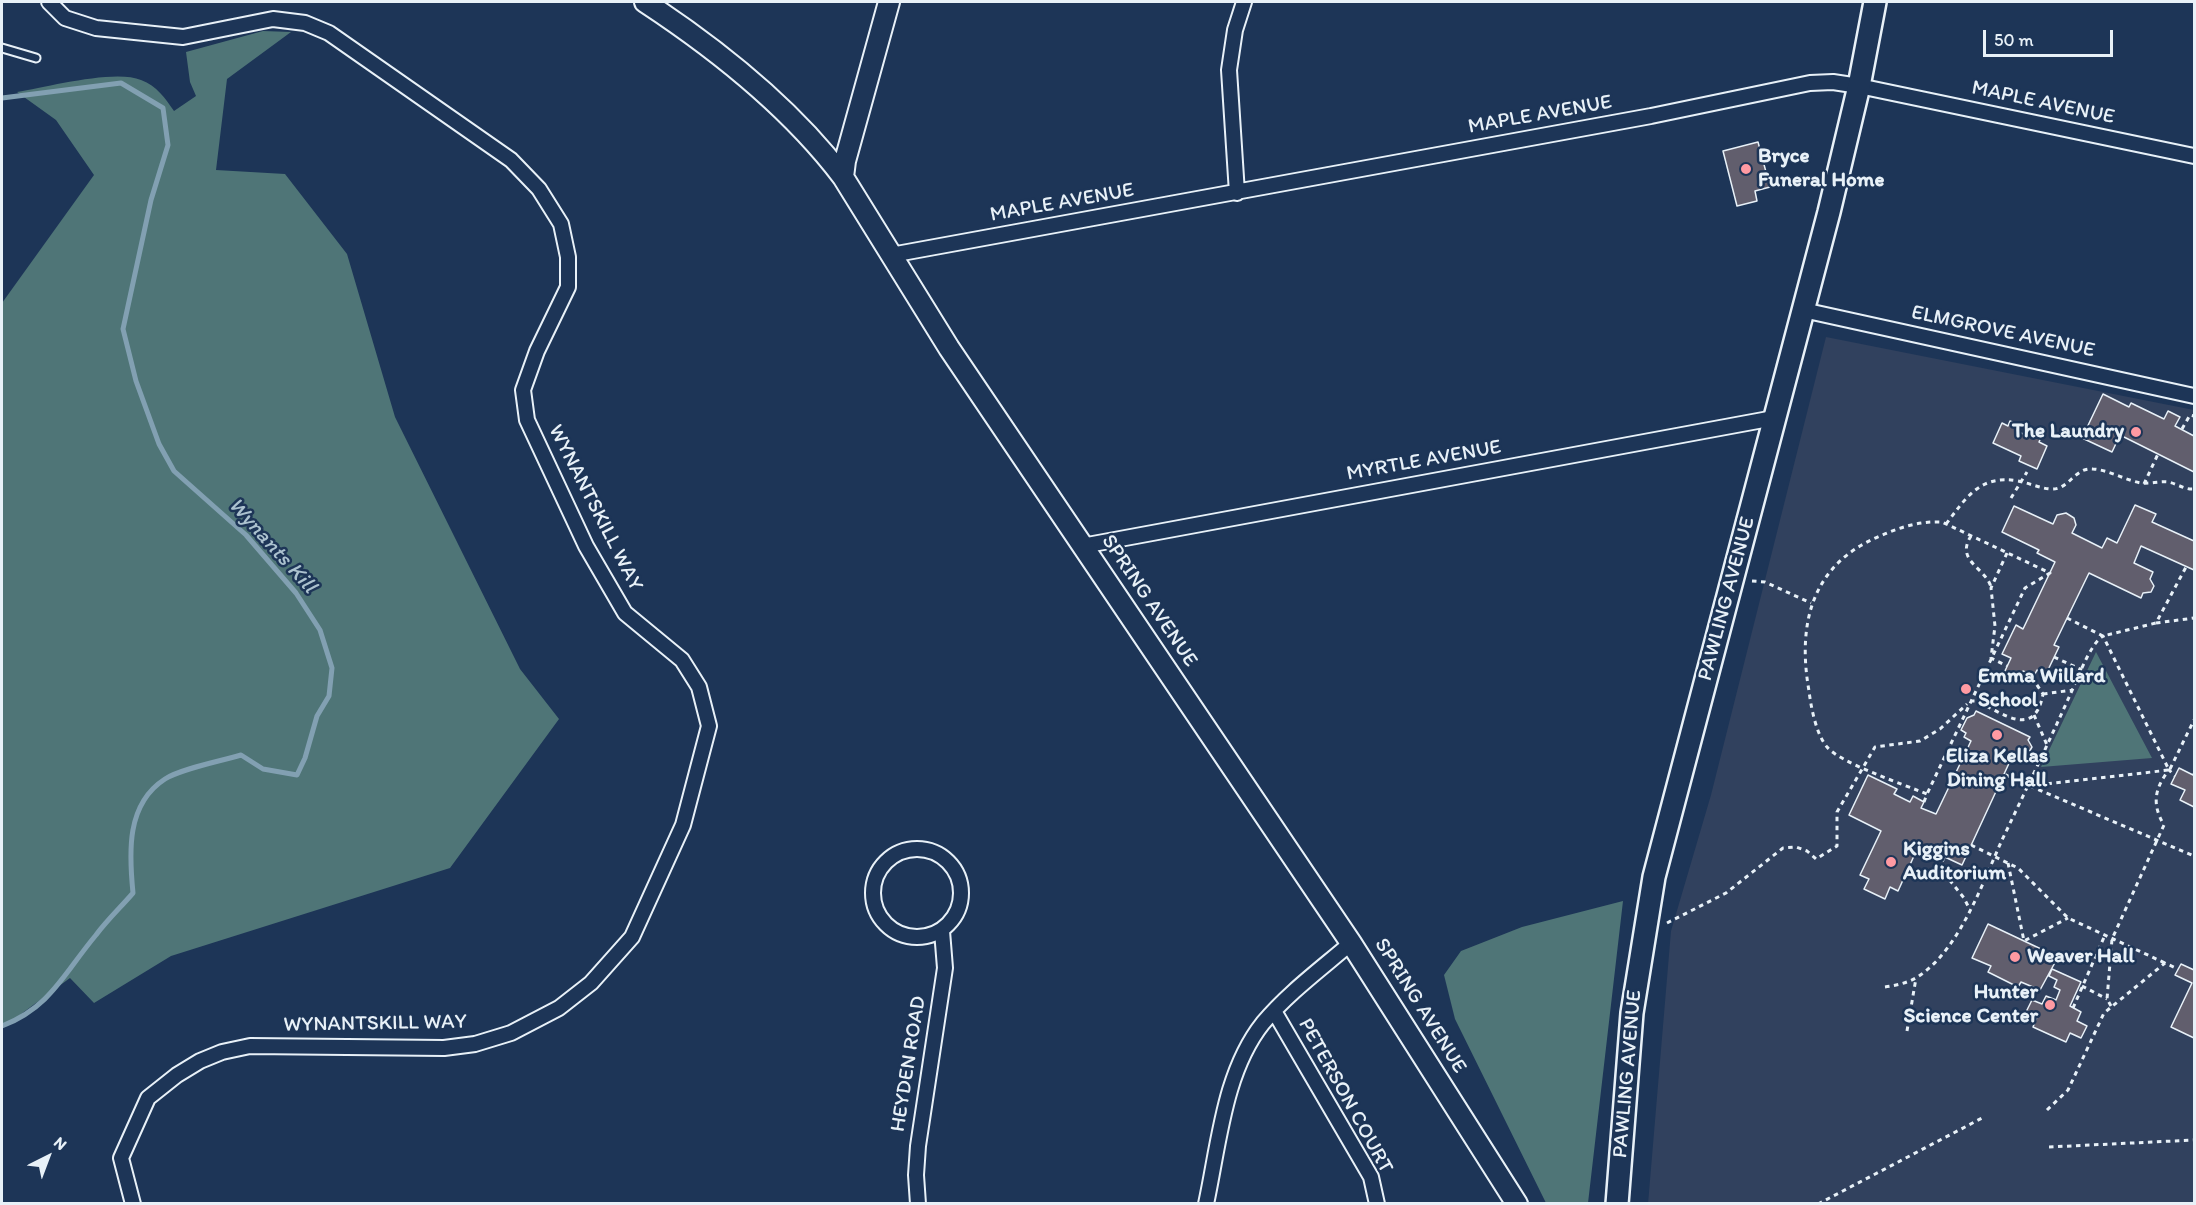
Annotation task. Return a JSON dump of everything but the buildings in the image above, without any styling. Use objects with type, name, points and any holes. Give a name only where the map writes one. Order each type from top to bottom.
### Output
[{"type":"main road","name":"PAWLING AVENUE","points":[[1617,1203],[1632,1013],[1654,877],[1803,310],[1859,86],[1875,2]]},
{"type":"street","name":"WYNANTSKILL WAY","points":[[49,2],[65,18],[96,28],[183,37],[273,19],[305,23],[329,33],[501,153],[539,189],[561,224],[568,257],[568,287],[523,390],[527,420],[586,546],[626,613],[682,660],[699,687],[709,726],[683,825],[632,937],[591,983],[559,1008],[511,1034],[475,1044],[444,1047],[250,1046],[222,1052],[200,1061],[177,1075],[148,1098],[121,1158],[133,1203]]},
{"type":"street","name":"SPRING AVENUE","points":[[645,2],[706,42],[826,154],[843,177],[949,348],[1351,943],[1517,1203]]},
{"type":"street","points":[[843,177],[844,161],[889,2]]},
{"type":"street","points":[[1237,193],[1230,54],[1244,2]]},
{"type":"street","name":"MAPLE AVENUE","points":[[891,255],[1651,116],[1810,83],[1833,82],[1859,86],[2194,156]]},
{"type":"street","name":"ELMGROVE AVENUE","points":[[1803,310],[2194,396]]},
{"type":"street","name":"MYRTLE AVENUE","points":[[1083,546],[1774,418]]},
{"type":"street","points":[[910,850],[925,850],[939,855],[950,864],[958,877],[961,891],[959,906],[942,931],[914,937],[901,934],[888,926],[879,915],[873,895],[877,874],[896,854],[910,850]]},
{"type":"street","name":"HEYDEN ROAD","points":[[918,1203],[916,1176],[918,1146],[945,968],[942,931]]},
{"type":"street","points":[[1206,1203],[1235,1072],[1245,1050],[1274,1011],[1351,943]]},
{"type":"street","name":"PETERSON COURT","points":[[1274,1011],[1371,1176],[1377,1203]]},
{"type":"lane","points":[[2,48],[36,58]]},
{"type":"path","points":[[2182,429],[2190,415],[2194,416]]},
{"type":"path","points":[[2144,484],[2158,454]]},
{"type":"path","points":[[1946,524],[1972,490],[1998,480],[2021,482],[2052,489],[2066,486],[2079,472],[2091,468],[2144,484],[2156,481],[2194,489]]},
{"type":"path","points":[[2011,498],[2027,472]]},
{"type":"path","points":[[1924,802],[2025,588],[2050,573],[1946,524],[1927,521],[1897,528],[1868,541],[1847,554],[1830,570],[1811,603],[1803,649],[1810,702],[1827,748],[1861,766],[1927,794]]},
{"type":"path","points":[[1971,536],[1966,546],[1966,555],[1991,588],[1995,626],[1991,658]]},
{"type":"path","points":[[1991,588],[2007,553]]},
{"type":"path","points":[[2156,623],[2186,567]]},
{"type":"path","points":[[1765,582],[1811,603]]},
{"type":"path","points":[[2067,618],[2103,636],[2169,770],[2175,776]]},
{"type":"path","points":[[1885,987],[1905,983],[1917,976],[1942,954],[1970,910],[2096,640],[2103,636],[2156,623],[2194,618]]},
{"type":"path","points":[[2054,657],[2082,670]]},
{"type":"path","points":[[1991,658],[2007,666]]},
{"type":"path","points":[[1644,933],[1726,893],[1783,848],[1807,851],[1816,859],[1831,852],[1837,846],[1836,812],[1861,766],[1875,747],[1920,741],[1940,729],[1960,708],[1970,702],[1977,701],[2018,722],[2028,720],[2041,705],[2043,694],[2033,679],[2021,673]]},
{"type":"path","points":[[2043,694],[2073,690]]},
{"type":"path","points":[[2034,715],[2047,745]]},
{"type":"path","points":[[2107,999],[2112,939],[2159,841],[2164,825],[2154,803],[2161,781],[2169,770],[2194,720]]},
{"type":"path","points":[[1948,749],[1964,756]]},
{"type":"path","points":[[2028,786],[2169,770]]},
{"type":"path","points":[[2004,774],[2194,856]]},
{"type":"path","points":[[1971,845],[2018,868],[2068,918],[2178,969]]},
{"type":"path","points":[[1944,857],[1940,868],[1964,898],[1970,910]]},
{"type":"path","points":[[2008,863],[2024,941],[2068,918]]},
{"type":"path","points":[[2073,1008],[2105,935]]},
{"type":"path","points":[[2047,1110],[2068,1090],[2104,1013],[2165,963]]},
{"type":"path","points":[[1907,1031],[1917,976]]},
{"type":"path","points":[[2082,986],[2107,999],[2111,1006]]},
{"type":"path","points":[[1818,1203],[1984,1117]]},
{"type":"path","points":[[2049,1147],[2194,1140]]},
{"type":"shaded area","name":"Emma Willard School","points":[[1826,337],[2194,410],[2194,1203],[1648,1204],[1671,931],[1711,795]]},
{"type":"green space","points":[[263,31],[291,32],[227,79],[216,170],[285,174],[347,254],[395,417],[520,669],[559,719],[450,868],[171,956],[94,1003],[70,978],[2,1028],[2,303],[94,175],[56,120],[17,92],[98,78],[129,77],[141,80],[156,89],[174,111],[196,96],[190,82],[186,52]]},
{"type":"green space","points":[[2096,652],[2152,758],[2041,767]]},
{"type":"green space","points":[[1623,901],[1588,1203],[1546,1203],[1455,1019],[1444,975],[1461,951],[1522,927]]},
{"type":"waterway","name":"Wynants Kill","points":[[2,98],[121,83],[163,108],[168,145],[151,200],[123,329],[136,381],[159,444],[174,471],[246,535],[296,593],[320,630],[332,668],[329,696],[317,716],[305,758],[297,775],[263,769],[241,755],[172,775],[152,789],[143,802],[133,830],[131,846],[133,893],[45,999],[19,1018],[2,1026]]},
{"type":"place","name":"Bryce Funeral Home","points":[[1746,169]]},
{"type":"place","name":"The Laundry","points":[[2136,432]]},
{"type":"place","name":"Emma Willard School","points":[[1966,689]]},
{"type":"place","name":"Eliza Kellas Dining Hall","points":[[1997,735]]},
{"type":"place","name":"Kiggins Auditorium","points":[[1891,862]]},
{"type":"place","name":"Weaver Hall","points":[[2015,957]]},
{"type":"place","name":"Hunter Science Center","points":[[2050,1005]]}]
